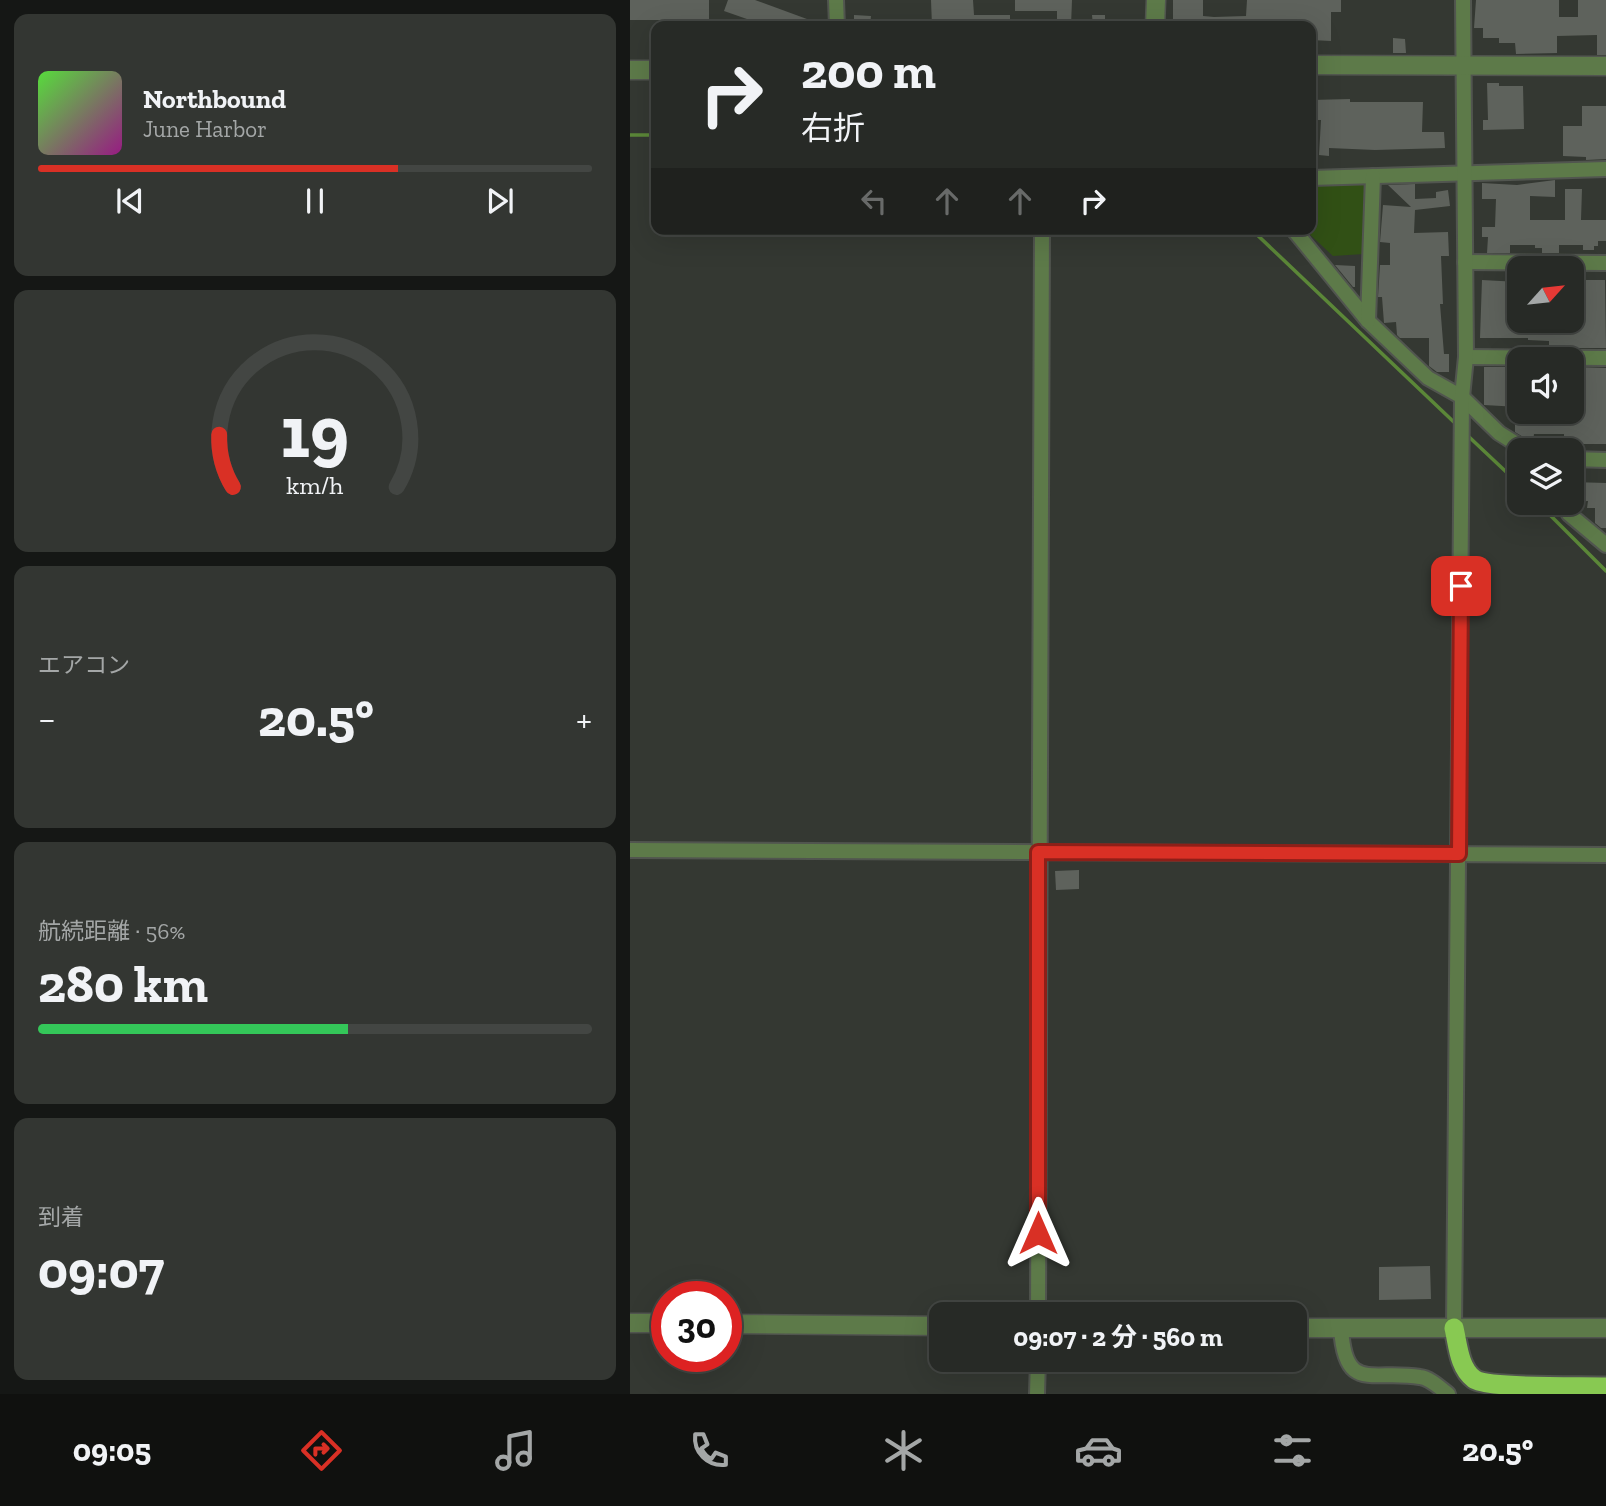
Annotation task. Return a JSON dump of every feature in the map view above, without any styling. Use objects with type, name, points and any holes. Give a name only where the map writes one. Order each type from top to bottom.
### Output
[{"type":"highway","points":[[1454,1328],[1464,1368],[1475,1381],[1606,1387]]},
{"type":"street","points":[[836,0],[837,21]]},
{"type":"street","points":[[1156,0],[1156,21]]},
{"type":"street","points":[[1454,1328],[1462,397],[1466,357],[1464,0]]},
{"type":"street","points":[[1316,65],[1606,66]]},
{"type":"street","points":[[630,70],[651,69]]},
{"type":"street","points":[[1316,178],[1606,169]]},
{"type":"street","points":[[1368,321],[1373,176]]},
{"type":"street","points":[[1038,1302],[1042,235]]},
{"type":"street","points":[[1298,235],[1368,321],[1428,378],[1462,397],[1507,438]]},
{"type":"street","points":[[1465,262],[1606,262]]},
{"type":"street","points":[[1466,357],[1606,358]]},
{"type":"street","points":[[1584,459],[1606,460]]},
{"type":"street","points":[[1570,515],[1606,545]]},
{"type":"street","points":[[630,850],[1606,855]]},
{"type":"street","points":[[630,1323],[651,1323]]},
{"type":"street","points":[[742,1324],[929,1326]]},
{"type":"street","points":[[1307,1328],[1606,1328]]},
{"type":"street","points":[[1341,1328],[1345,1362],[1355,1373],[1367,1377],[1423,1377],[1448,1394]]},
{"type":"street","points":[[1037,1394],[1038,1372]]},
{"type":"green space","points":[[1365,174],[1364,254],[1333,256],[1310,235],[1316,235],[1316,175]]},
{"type":"building","points":[[630,0],[709,0],[709,20],[630,20]]},
{"type":"building","points":[[728,0],[755,0],[812,21],[753,21],[724,11]]},
{"type":"building","points":[[931,0],[973,0],[974,15],[1010,15],[1010,21],[932,21]]},
{"type":"building","points":[[1015,0],[1072,0],[1071,21],[1057,21],[1057,11],[1015,11]]},
{"type":"building","points":[[1173,0],[1203,0],[1203,16],[1214,17],[1246,16],[1247,0],[1341,0],[1341,12],[1331,12],[1331,41],[1316,40],[1316,21],[1173,21]]},
{"type":"building","points":[[1476,0],[1559,0],[1559,17],[1578,17],[1578,0],[1606,0],[1606,55],[1597,55],[1597,35],[1557,36],[1557,53],[1516,54],[1515,43],[1499,43],[1499,38],[1483,38],[1483,28],[1474,28]]},
{"type":"building","points":[[854,15],[871,16],[870,21],[854,21]]},
{"type":"building","points":[[1092,15],[1105,15],[1105,21],[1093,21]]},
{"type":"building","points":[[1393,38],[1405,39],[1406,53],[1393,53]]},
{"type":"building","points":[[1487,83],[1523,86],[1524,129],[1483,130],[1483,120],[1488,120]]},
{"type":"building","points":[[1316,100],[1423,102],[1422,132],[1444,132],[1445,148],[1329,148],[1329,156],[1319,155],[1321,120],[1316,120]]},
{"type":"building","points":[[1582,106],[1606,106],[1606,159],[1586,160],[1586,157],[1563,156],[1563,126],[1582,126]]},
{"type":"building","points":[[1555,180],[1555,197],[1530,196],[1530,220],[1565,220],[1565,189],[1582,189],[1581,220],[1606,220],[1606,241],[1598,241],[1594,250],[1583,250],[1583,245],[1559,245],[1559,253],[1542,253],[1542,248],[1535,248],[1535,245],[1510,245],[1510,253],[1487,253],[1488,237],[1482,237],[1482,227],[1495,227],[1496,199],[1482,199],[1482,183],[1517,185]]},
{"type":"building","points":[[1415,184],[1415,199],[1436,198],[1436,192],[1448,190],[1450,206],[1415,210],[1414,233],[1448,232],[1449,256],[1441,256],[1443,304],[1440,304],[1444,354],[1449,354],[1449,372],[1437,372],[1429,366],[1429,338],[1400,338],[1397,335],[1396,322],[1384,323],[1382,297],[1378,297],[1380,265],[1390,265],[1390,243],[1380,242],[1383,205],[1411,207],[1388,185]]},
{"type":"building","points":[[1335,265],[1355,266],[1355,287],[1353,287]]},
{"type":"building","points":[[1584,272],[1585,280],[1605,280],[1606,348],[1549,347],[1549,341],[1528,338],[1480,338],[1482,280],[1507,281],[1507,333],[1584,333]]},
{"type":"building","points":[[1484,367],[1505,367],[1507,406],[1484,405]]},
{"type":"building","points":[[1584,367],[1606,368],[1606,444],[1584,444],[1584,438],[1564,438],[1564,434],[1534,434],[1534,438],[1525,438],[1515,432],[1515,424],[1584,424]]},
{"type":"building","points":[[1584,482],[1606,483],[1606,528],[1595,523],[1595,508],[1587,508],[1588,501],[1584,501]]},
{"type":"building","points":[[1079,870],[1079,889],[1056,890],[1055,871]]},
{"type":"building","points":[[1430,1266],[1431,1299],[1379,1300],[1379,1267]]},
{"type":"waterway","points":[[630,135],[651,135]]},
{"type":"waterway","points":[[1257,235],[1457,425]]},
{"type":"waterway","points":[[1467,435],[1507,473]]},
{"type":"waterway","points":[[1550,515],[1606,571]]},
{"type":"route","points":[[1038,1233],[1038,852],[1459,854],[1461,586]]}]
